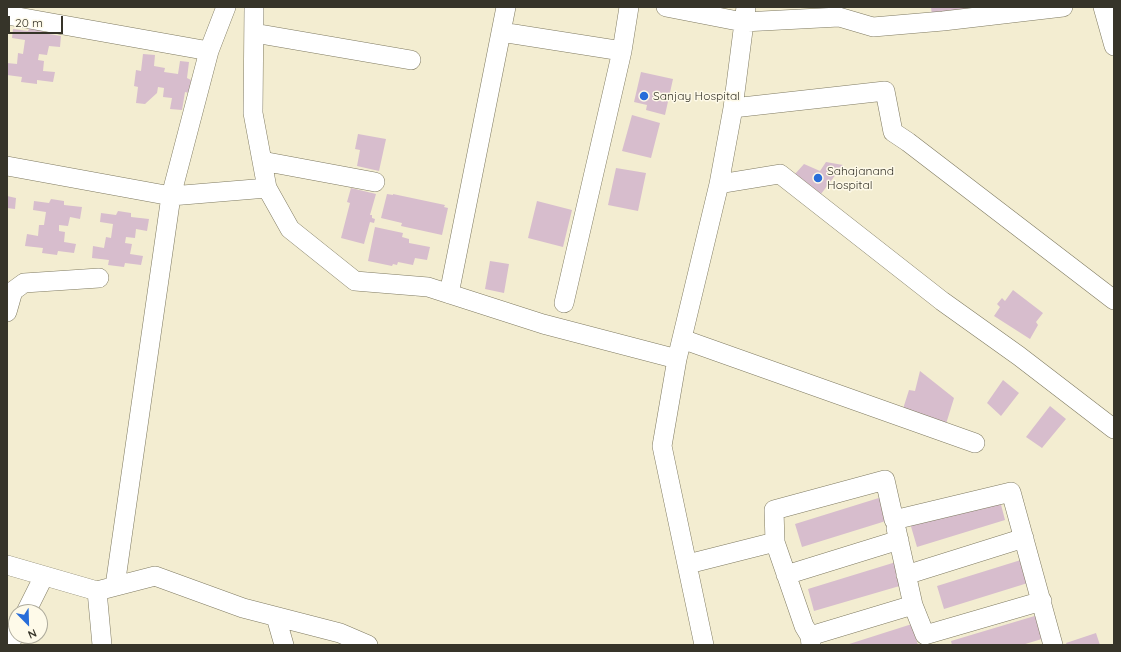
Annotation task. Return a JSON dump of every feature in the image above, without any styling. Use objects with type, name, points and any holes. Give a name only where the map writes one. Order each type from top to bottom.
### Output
[{"type":"street","points":[[102,645],[106,588],[171,196],[209,51],[226,7]]},
{"type":"street","points":[[254,7],[252,113],[267,188],[290,229],[355,281],[428,287],[543,324],[677,359]]},
{"type":"street","points":[[450,294],[506,7]]},
{"type":"street","points":[[564,303],[622,51],[629,7]]},
{"type":"street","points":[[666,7],[745,15],[830,12],[839,17],[874,26],[943,21],[1063,7]]},
{"type":"street","points":[[1103,7],[1114,46]]},
{"type":"street","points":[[7,15],[209,51]]},
{"type":"street","points":[[704,645],[662,446],[677,359],[720,184],[733,108],[745,15]]},
{"type":"street","points":[[501,32],[622,51]]},
{"type":"street","points":[[254,33],[411,60]]},
{"type":"street","points":[[733,108],[884,91],[893,132],[1114,300]]},
{"type":"street","points":[[262,161],[375,182]]},
{"type":"street","points":[[7,166],[171,196],[267,188]]},
{"type":"street","points":[[720,184],[780,174],[942,301],[1019,356],[1114,429]]},
{"type":"street","points":[[7,312],[13,291],[24,283],[99,278]]},
{"type":"street","points":[[682,339],[975,443]]},
{"type":"street","points":[[913,605],[811,641],[804,626],[775,542],[774,510],[885,480],[913,605],[925,640],[1042,601]]},
{"type":"street","points":[[894,520],[1011,492],[1053,645]]},
{"type":"street","points":[[906,574],[1024,538]]},
{"type":"street","points":[[786,575],[899,540]]},
{"type":"street","points":[[688,564],[775,542]]},
{"type":"street","points":[[7,565],[44,576],[106,588],[155,576],[243,608],[340,633],[368,645]]},
{"type":"street","points":[[30,604],[44,576]]},
{"type":"street","points":[[276,617],[284,645]]},
{"type":"building","points":[[931,7],[970,7],[971,13],[932,16]]},
{"type":"building","points":[[30,27],[44,29],[43,33],[61,36],[60,47],[49,46],[47,55],[39,54],[38,60],[44,61],[43,71],[55,72],[53,82],[37,80],[37,84],[21,82],[22,77],[7,75],[7,63],[17,64],[18,53],[23,54],[25,40],[12,38],[13,29],[28,31]]},
{"type":"building","points":[[143,54],[155,55],[154,66],[165,68],[164,72],[178,74],[180,61],[189,62],[187,78],[191,80],[189,93],[185,92],[182,110],[170,109],[172,98],[163,97],[164,88],[158,87],[157,93],[145,104],[136,103],[138,87],[134,86],[136,70],[141,71]]},
{"type":"building","points":[[641,72],[673,79],[665,115],[646,110],[647,105],[634,102]]},
{"type":"building","points":[[632,115],[660,123],[651,158],[622,151]]},
{"type":"building","points":[[358,134],[386,139],[379,171],[357,166],[360,150],[355,149]]},
{"type":"building","points":[[826,162],[843,165],[821,194],[795,174],[804,164],[820,171]]},
{"type":"building","points":[[616,168],[646,173],[638,211],[608,205]]},
{"type":"building","points":[[351,188],[376,194],[370,215],[372,215],[372,218],[375,219],[374,223],[370,222],[364,244],[341,238],[350,203],[347,202]]},
{"type":"building","points":[[387,194],[445,205],[444,207],[448,208],[442,235],[401,226],[402,223],[381,218]]},
{"type":"building","points":[[7,196],[16,198],[15,209],[7,208]]},
{"type":"building","points":[[51,199],[64,201],[64,205],[82,207],[80,219],[70,217],[68,226],[59,225],[59,231],[65,232],[64,242],[76,244],[74,253],[58,251],[57,255],[42,253],[43,248],[25,246],[27,234],[38,236],[39,225],[44,225],[46,212],[33,210],[34,201],[49,203]]},
{"type":"building","points":[[537,201],[572,210],[563,247],[528,238]]},
{"type":"building","points":[[118,211],[131,213],[131,217],[149,219],[147,231],[136,229],[135,238],[126,237],[125,243],[132,244],[130,254],[143,256],[141,265],[125,263],[124,267],[108,265],[109,260],[92,258],[93,246],[104,248],[106,237],[111,238],[113,224],[100,222],[101,213],[116,215]]},
{"type":"building","points":[[375,227],[403,233],[402,237],[409,239],[409,243],[430,247],[427,260],[415,258],[413,265],[398,262],[397,265],[393,264],[392,266],[368,261]]},
{"type":"building","points":[[490,261],[509,264],[504,293],[485,289]]},
{"type":"building","points":[[1013,290],[1043,313],[1036,322],[1038,325],[1030,339],[994,316],[1000,307],[997,304],[1002,298],[1005,301]]},
{"type":"building","points":[[920,371],[954,398],[946,424],[902,412],[909,390],[915,391]]},
{"type":"building","points":[[1003,380],[1019,393],[1001,416],[987,403]]},
{"type":"building","points":[[1050,406],[1066,419],[1042,448],[1026,437]]},
{"type":"building","points":[[882,497],[889,520],[802,547],[795,524]]},
{"type":"building","points":[[999,497],[1005,520],[917,547],[910,523]]},
{"type":"building","points":[[1024,559],[1031,582],[944,609],[937,586]]},
{"type":"building","points":[[896,562],[903,585],[814,611],[808,589]]},
{"type":"building","points":[[1038,615],[1045,638],[1022,645],[952,645],[951,641]]},
{"type":"building","points":[[912,624],[918,645],[846,645]]},
{"type":"building","points":[[1096,633],[1100,645],[1067,645],[1066,643]]},
{"type":"place","name":"Sanjay Hospital","points":[[644,96]]},
{"type":"place","name":"Sahajanand Hospital","points":[[818,178]]}]
